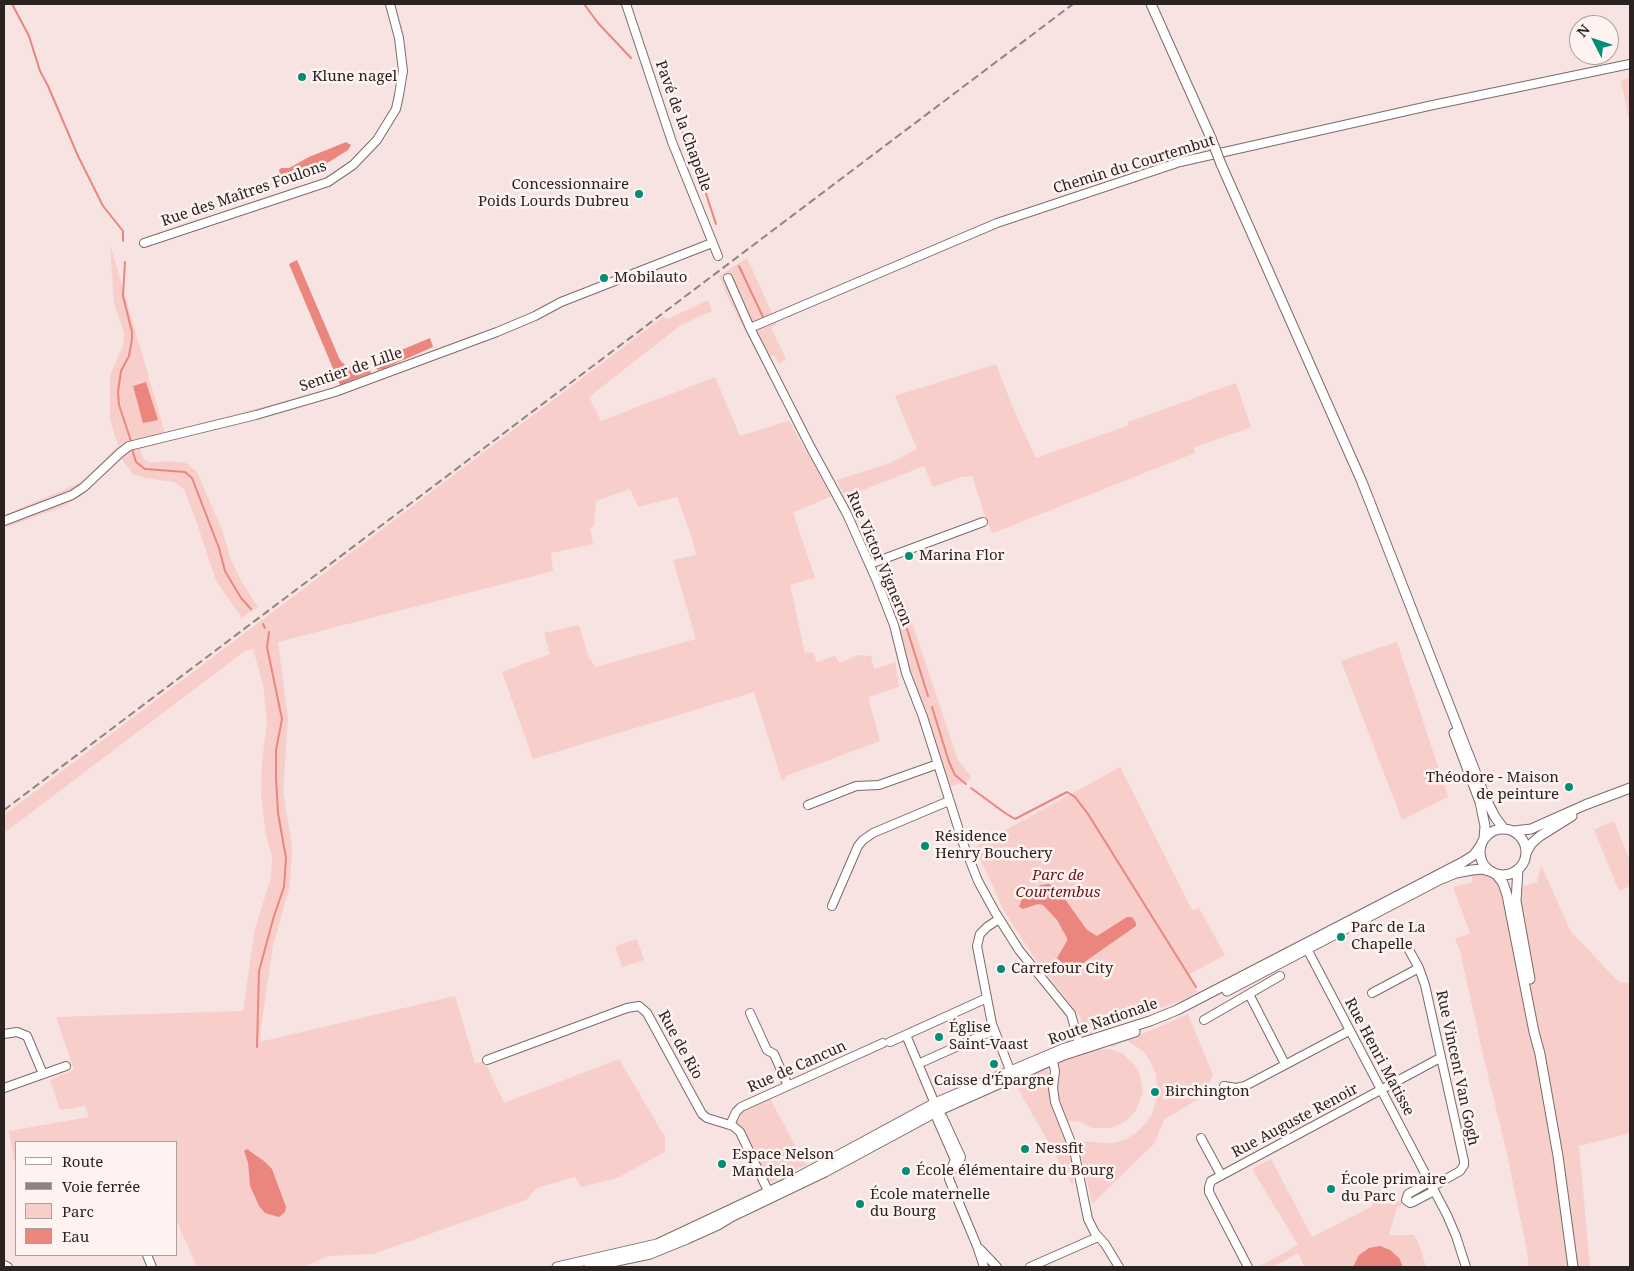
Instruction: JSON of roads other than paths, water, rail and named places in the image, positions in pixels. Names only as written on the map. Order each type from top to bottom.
[{"type":"main road","points":[[1151,4],[1362,482],[1485,797],[1495,817],[1504,829]]},
{"type":"main road","points":[[1434,669],[1450,720],[1480,802],[1485,826],[1480,853],[1482,862],[1494,873],[1505,888],[1540,1054]]},
{"type":"main road","points":[[1494,873],[1506,875],[1518,869],[1534,842],[1560,822],[1630,788]]},
{"type":"main road","points":[[1483,842],[1492,832],[1504,829],[1514,832],[1531,829],[1585,804],[1618,793]]},
{"type":"main road","points":[[1514,832],[1523,841],[1526,853]]},
{"type":"main road","name":"Route Nationale","points":[[1305,946],[1463,862],[1474,855],[1483,842]]},
{"type":"main road","name":"Route Nationale","points":[[589,1267],[634,1258],[659,1250],[718,1225],[832,1160],[936,1107],[1052,1056],[1172,1012],[1447,876],[1478,869],[1494,873]]},
{"type":"main road","points":[[1518,869],[1516,883],[1517,906],[1558,1156],[1573,1267]]},
{"type":"main road","name":"Route Nationale","points":[[557,1267],[653,1246],[770,1195]]},
{"type":"street","name":"Rue des Maîtres Foulons","points":[[144,243],[328,182],[342,174],[360,159],[386,127],[396,109],[400,89],[403,71],[400,38],[390,4]]},
{"type":"street","name":"Pavé de la Chapelle","points":[[626,4],[672,142],[718,256]]},
{"type":"street","name":"Chemin du Courtembut","points":[[750,328],[997,223],[1180,162],[1433,105],[1630,64]]},
{"type":"street","name":"Sentier de Lille","points":[[4,521],[64,499],[77,492],[129,446],[256,415],[335,392],[504,330],[561,302],[712,243]]},
{"type":"street","name":"Rue Victor Vigneron","points":[[728,278],[750,328],[811,448],[842,504],[870,564],[894,625],[906,674],[923,717],[970,863],[999,919],[1028,962],[1071,1014],[1080,1046]]},
{"type":"street","points":[[870,564],[983,522]]},
{"type":"street","points":[[808,805],[856,786],[879,786],[938,764]]},
{"type":"street","points":[[832,906],[858,846],[863,840],[872,833],[950,801]]},
{"type":"street","points":[[999,919],[983,931],[977,942],[994,1030],[1011,1074]]},
{"type":"street","name":"Rue Henri Matisse","points":[[1305,946],[1432,1187],[1456,1236],[1466,1267]]},
{"type":"street","name":"Rue Vincent Van Gogh","points":[[1409,950],[1419,968],[1425,985],[1464,1165],[1458,1173],[1432,1187]]},
{"type":"street","points":[[1372,993],[1419,968]]},
{"type":"street","points":[[1204,1020],[1280,976]]},
{"type":"street","points":[[1249,994],[1285,1064]]},
{"type":"street","name":"Rue de Cancun","points":[[730,1125],[736,1112],[741,1107],[987,998]]},
{"type":"street","name":"Rue de Rio","points":[[487,1060],[627,1008],[639,1006],[647,1013],[702,1114],[707,1118],[730,1125]]},
{"type":"street","points":[[750,1013],[767,1050],[774,1054],[788,1086]]},
{"type":"street","points":[[918,1064],[994,1030]]},
{"type":"street","points":[[1224,1086],[1236,1088],[1245,1086],[1349,1031]]},
{"type":"street","points":[[4,1034],[18,1032],[27,1036],[43,1074]]},
{"type":"street","points":[[906,1035],[936,1107],[961,1157],[959,1164],[950,1171],[949,1179],[984,1267]]},
{"type":"street","points":[[1052,1056],[1055,1102],[1074,1150],[1088,1219],[1119,1267]]},
{"type":"street","name":"Rue Auguste Renoir","points":[[1248,1267],[1209,1192],[1208,1187],[1211,1181],[1440,1058]]},
{"type":"street","points":[[4,1088],[66,1066]]},
{"type":"street","points":[[730,1125],[740,1132],[770,1195]]},
{"type":"street","name":"Rue Auguste Renoir","points":[[1201,1138],[1221,1175]]},
{"type":"street","points":[[1030,1267],[1098,1237]]},
{"type":"street","points":[[977,1246],[997,1267]]},
{"type":"street","points":[[4,1265],[8,1267]]},
{"type":"water","points":[[346,142],[351,145],[348,150],[329,162],[288,180],[284,181],[281,178],[279,170],[281,168],[289,168],[309,157]]},
{"type":"water","points":[[297,260],[340,360],[346,366],[351,367],[358,367],[367,363],[371,373],[340,385],[289,264]]},
{"type":"water","points":[[430,338],[433,347],[377,370],[375,365],[380,359]]},
{"type":"water","points":[[146,382],[158,420],[143,423],[133,386]]},
{"type":"water","points":[[1049,884],[1056,888],[1087,930],[1097,936],[1127,917],[1132,917],[1136,926],[1083,963],[1075,967],[1065,966],[1057,958],[1067,938],[1057,920],[1043,905],[1038,904],[1023,909],[1019,907],[1022,899],[1041,885]]},
{"type":"water","points":[[247,1149],[272,1169],[286,1207],[285,1212],[279,1217],[265,1213],[259,1206],[250,1186],[248,1163],[244,1151]]},
{"type":"water","points":[[1380,1246],[1390,1250],[1399,1258],[1403,1267],[1353,1267],[1359,1255],[1369,1248]]},
{"type":"waterway","points":[[12,4],[29,36],[40,71],[78,156],[103,206],[123,231],[123,241]]},
{"type":"waterway","points":[[584,4],[598,23],[631,58]]},
{"type":"waterway","points":[[678,125],[688,141]]},
{"type":"waterway","points":[[690,145],[716,224]]},
{"type":"waterway","points":[[125,262],[123,296],[132,339],[129,356],[121,371],[118,392],[119,405],[131,441]]},
{"type":"waterway","points":[[739,266],[763,317]]},
{"type":"waterway","points":[[132,449],[136,462],[145,469],[185,472],[192,478],[219,548],[225,571],[241,598],[251,609]]},
{"type":"waterway","points":[[263,624],[265,628]]},
{"type":"waterway","points":[[907,629],[928,696]]},
{"type":"waterway","points":[[257,1047],[259,971],[284,887],[286,858],[278,813],[276,779],[276,750],[282,719],[267,647],[269,632]]},
{"type":"waterway","points":[[932,707],[949,762],[955,775],[966,784]]},
{"type":"waterway","points":[[971,788],[1015,819],[1067,792],[1075,797],[1088,814],[1196,987]]},
{"type":"railway","points":[[4,810],[1073,4]]},
{"type":"place","name":"Klune nagel","points":[[302,77]]},
{"type":"place","name":"Concessionnaire Poids Lourds Dubreu","points":[[639,194]]},
{"type":"place","name":"Mobilauto","points":[[604,278]]},
{"type":"place","name":"Marina Flor","points":[[909,556]]},
{"type":"place","name":"Théodore - Maison de peinture","points":[[1569,787]]},
{"type":"place","name":"Résidence Henry Bouchery","points":[[925,846]]},
{"type":"place","name":"Parc de La Chapelle","points":[[1341,937]]},
{"type":"place","name":"Carrefour City","points":[[1001,969]]},
{"type":"place","name":"Église Saint-Vaast","points":[[939,1037]]},
{"type":"place","name":"Caisse d'Épargne","points":[[994,1064]]},
{"type":"place","name":"Birchington","points":[[1155,1092]]},
{"type":"place","name":"Nessfit","points":[[1025,1149]]},
{"type":"place","name":"Espace Nelson Mandela","points":[[722,1164]]},
{"type":"place","name":"École élémentaire du Bourg","points":[[906,1171]]},
{"type":"place","name":"École primaire du Parc","points":[[1331,1189]]},
{"type":"place","name":"École maternelle du Bourg","points":[[860,1204]]},
{"type":"park label","name":"Parc de Courtembus","points":[[1058,884]]}]
